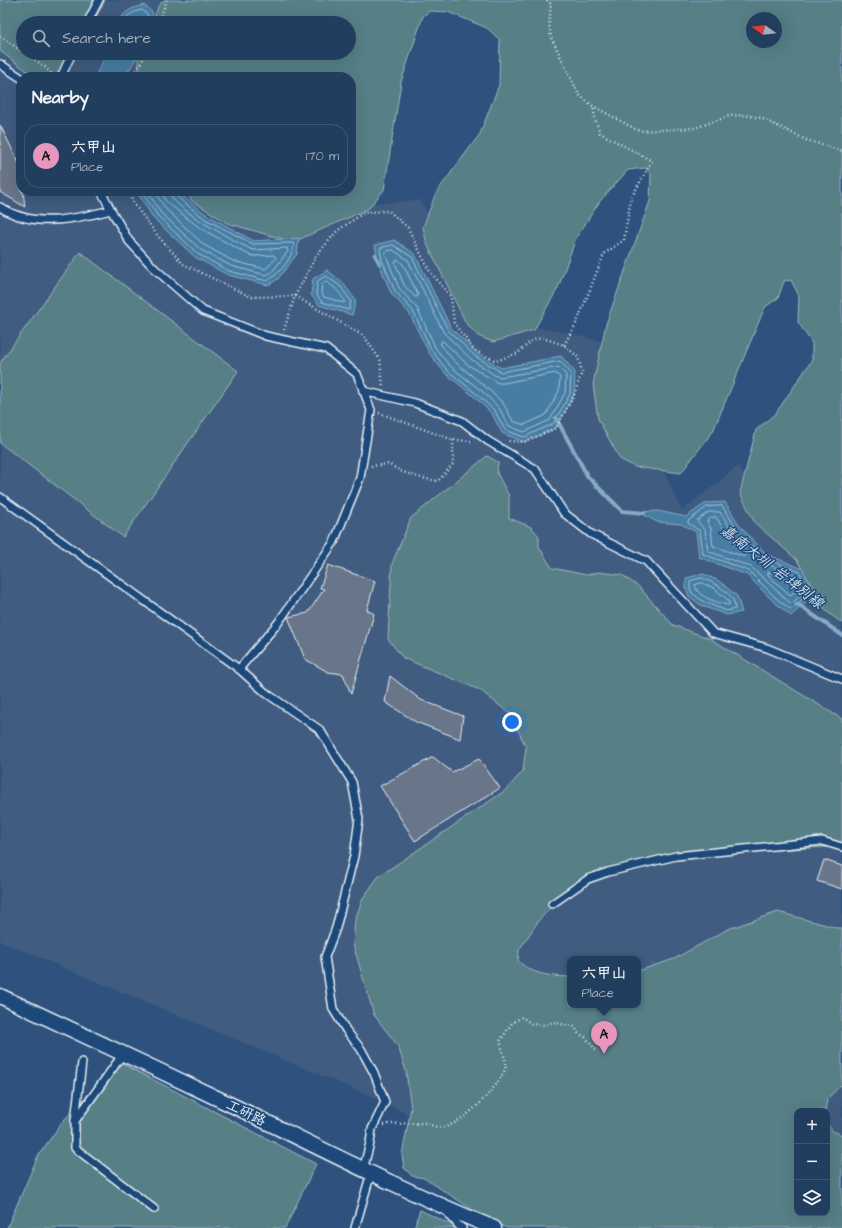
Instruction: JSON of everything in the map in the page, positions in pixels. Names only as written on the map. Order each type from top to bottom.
[{"type":"street","name":"工研路","points":[[0,996],[367,1172],[442,1207],[494,1228]]},
{"type":"lane","points":[[91,16],[99,0]]},
{"type":"lane","points":[[62,72],[68,60]]},
{"type":"lane","points":[[0,64],[16,75]]},
{"type":"lane","points":[[103,196],[129,241],[154,269],[203,311],[266,336],[326,349],[357,374],[371,410],[360,478],[334,542],[278,623],[239,669]]},
{"type":"lane","points":[[0,207],[8,212],[36,221],[83,217],[110,210]]},
{"type":"lane","points":[[364,391],[415,403],[462,421],[488,441],[535,469],[564,513],[591,534],[646,561],[713,633],[767,648],[842,679]]},
{"type":"lane","points":[[0,497],[239,669],[266,693],[320,730],[352,782],[359,819],[354,856],[336,928],[325,957],[333,1009],[346,1030],[362,1049],[374,1073],[385,1102],[372,1129],[367,1172],[356,1228]]},
{"type":"lane","points":[[552,904],[588,879],[608,872],[676,856],[822,841],[842,847]]},
{"type":"lane","points":[[75,1121],[123,1054]]},
{"type":"lane","points":[[82,1062],[75,1121],[75,1148],[154,1209]]},
{"type":"lane","points":[[442,1207],[462,1228]]},
{"type":"path","points":[[161,16],[167,0]]},
{"type":"path","points":[[547,0],[551,4],[550,37],[578,95],[593,106],[640,130],[696,128],[729,116],[745,115],[761,118],[806,140],[842,152]]},
{"type":"path","points":[[0,36],[16,47]]},
{"type":"path","points":[[35,60],[51,72]]},
{"type":"path","points":[[135,72],[143,60]]},
{"type":"path","points":[[564,345],[577,322],[604,254],[624,240],[631,198],[652,161],[600,133],[595,119],[593,106]]},
{"type":"path","points":[[130,196],[134,204],[158,236],[183,264],[251,297],[295,296],[364,336],[380,360],[384,396]]},
{"type":"path","points":[[281,340],[295,296],[316,256],[336,231],[365,212],[389,211],[408,228],[429,270],[451,297],[454,323],[474,350],[496,361],[518,353],[532,340],[543,338],[564,345],[578,357],[582,372],[574,395],[556,428],[524,442],[453,440],[371,410]]},
{"type":"path","points":[[362,467],[389,464],[407,474],[438,481],[453,464],[453,440]]},
{"type":"path","points":[[372,1129],[390,1124],[426,1123],[444,1128],[461,1120],[486,1097],[503,1075],[506,1064],[502,1054],[500,1040],[512,1023],[522,1017],[532,1024],[544,1025],[553,1022],[575,1026],[578,1033],[585,1037],[596,1050]]},
{"type":"shaded area","points":[[79,0],[181,0],[174,16],[73,16]]},
{"type":"shaded area","points":[[0,20],[16,43],[16,60],[159,60],[163,72],[16,72],[16,196],[269,196],[369,204],[420,200],[488,318],[573,334],[606,343],[682,511],[738,466],[784,549],[842,577],[842,1163],[830,1164],[830,1108],[794,1108],[794,1112],[492,1164],[385,1102],[0,941]]},
{"type":"green space","points":[[0,0],[105,0],[97,16],[16,16],[16,60],[72,60],[61,72],[28,72],[0,51]]},
{"type":"green space","points":[[164,0],[842,0],[842,623],[826,611],[797,560],[755,523],[740,493],[756,430],[776,413],[812,360],[812,343],[798,322],[799,296],[791,280],[784,281],[778,298],[765,307],[713,431],[681,473],[635,467],[620,459],[598,419],[593,384],[606,324],[650,201],[651,174],[645,168],[628,170],[600,201],[576,238],[558,288],[534,330],[493,342],[478,336],[466,323],[427,244],[423,227],[436,193],[480,134],[499,85],[500,40],[487,28],[448,12],[430,11],[423,16],[401,82],[384,190],[368,209],[293,242],[227,223],[191,200],[190,196],[356,196],[356,72],[139,72],[138,60],[356,60],[356,16],[155,16],[159,5]]},
{"type":"green space","points":[[80,252],[238,371],[123,537],[0,443],[0,363]]},
{"type":"green space","points":[[487,456],[498,462],[497,473],[509,496],[509,518],[531,527],[539,536],[539,547],[552,568],[587,575],[598,572],[622,575],[639,587],[673,625],[711,639],[842,719],[842,846],[680,856],[599,877],[555,903],[539,920],[519,950],[518,961],[524,966],[542,974],[567,977],[567,1008],[641,1008],[641,970],[674,959],[728,929],[778,912],[837,928],[842,928],[842,1084],[827,1099],[826,1108],[794,1108],[794,1216],[830,1216],[830,1128],[833,1131],[842,1135],[842,1228],[507,1228],[490,1221],[424,1178],[412,1176],[404,1168],[402,1155],[411,1108],[406,1071],[398,1046],[374,1015],[353,944],[355,920],[363,898],[378,877],[506,790],[523,771],[526,747],[510,714],[480,690],[403,658],[388,639],[392,564],[411,518]]},
{"type":"green space","points":[[119,1062],[316,1164],[285,1228],[7,1228],[38,1156],[63,1121]]},
{"type":"green space","points":[[420,1210],[458,1228],[414,1228]]},
{"type":"water","points":[[144,5],[153,13],[152,16],[123,16],[128,11]]},
{"type":"water","points":[[104,60],[135,60],[127,72],[98,72]]},
{"type":"water","points":[[139,196],[182,196],[207,215],[254,241],[299,238],[297,254],[278,279],[268,285],[228,275],[195,257],[154,219]]},
{"type":"water","points":[[394,240],[415,254],[451,328],[477,353],[501,368],[561,356],[575,372],[574,395],[556,428],[524,442],[502,433],[492,414],[477,399],[444,372],[429,353],[409,313],[391,293],[378,261],[375,245]]},
{"type":"water","points":[[327,270],[343,283],[356,301],[352,315],[319,305],[311,295],[313,279]]},
{"type":"water","points":[[725,502],[740,526],[766,554],[803,569],[814,595],[791,616],[773,601],[747,575],[699,557],[696,532],[681,524],[657,522],[639,512],[658,511],[686,517],[706,503]]},
{"type":"water","points":[[703,574],[719,581],[737,596],[742,612],[727,615],[702,606],[689,596],[686,588],[686,578]]},
{"type":"building","points":[[0,125],[16,157],[16,196],[24,196],[25,207],[0,192]]},
{"type":"building","points":[[328,565],[375,581],[367,610],[374,614],[351,694],[343,674],[328,672],[305,659],[288,617],[308,613],[324,589],[320,588]]},
{"type":"building","points":[[390,676],[421,700],[463,716],[460,739],[416,722],[385,702]]},
{"type":"building","points":[[433,757],[452,772],[479,759],[500,788],[415,841],[380,786]]},
{"type":"building","points":[[824,860],[842,866],[842,889],[817,881]]},
{"type":"waterway","name":"嘉南大圳 岩埤別線","points":[[375,255],[380,264]]},
{"type":"waterway","name":"嘉南大圳 岩埤別線","points":[[556,418],[588,477],[622,511],[644,513]]},
{"type":"waterway","name":"嘉南大圳 岩埤別線","points":[[797,604],[842,635]]},
{"type":"place","name":"六甲山","points":[[604,1054]]}]
